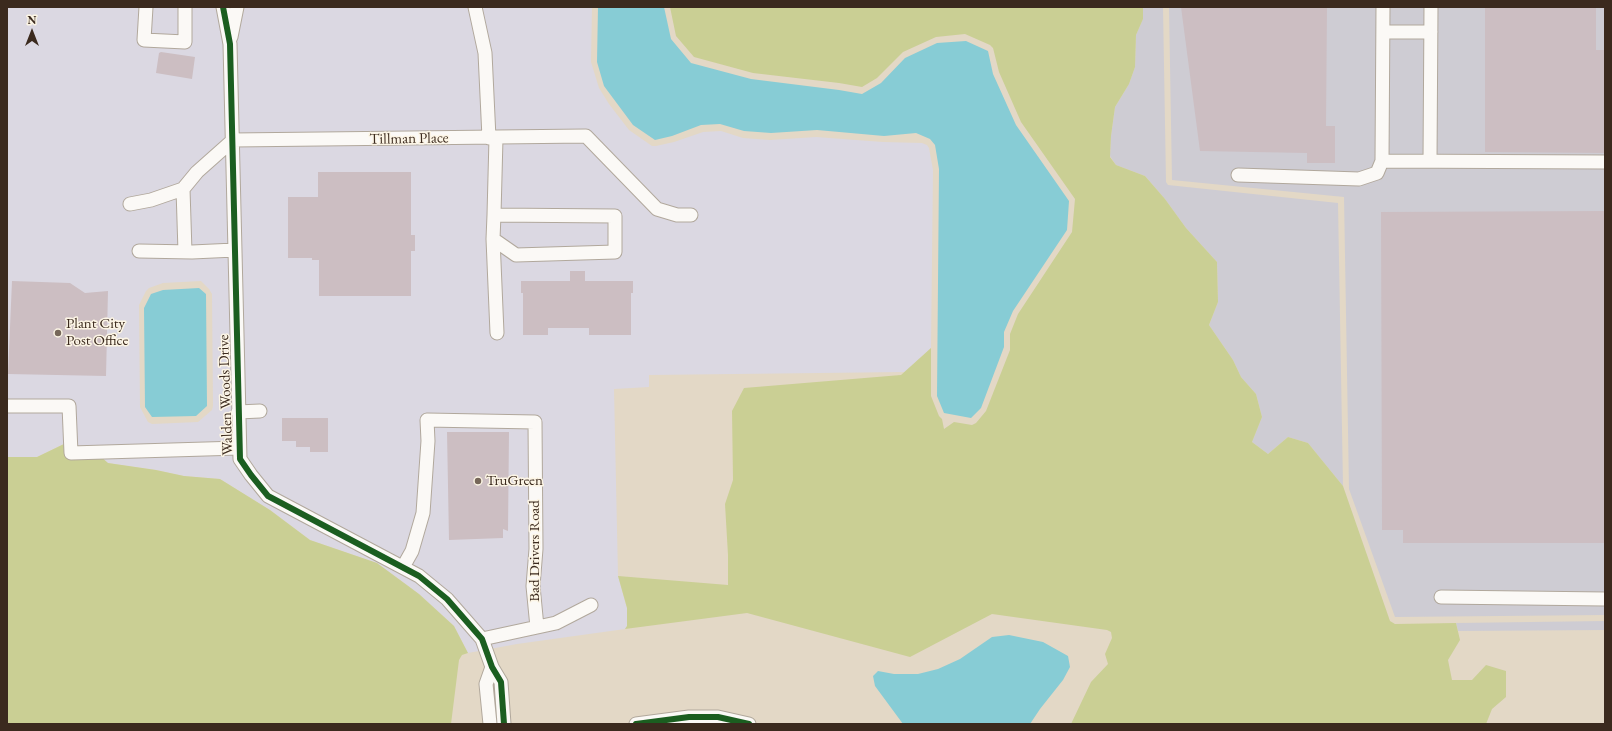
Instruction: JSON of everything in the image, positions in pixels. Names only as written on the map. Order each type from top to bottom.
[{"type":"street","points":[[146,7],[144,40],[184,42],[185,7]]},
{"type":"street","name":"Walden Woods Drive","points":[[223,7],[230,44],[240,459],[268,496],[419,576],[447,599],[482,639],[492,667],[501,682],[504,724]]},
{"type":"street","name":"Walden Woods Drive","points":[[230,44],[237,7]]},
{"type":"street","points":[[476,7],[485,53],[492,138],[497,333]]},
{"type":"street","points":[[1238,176],[1360,179],[1377,173],[1382,161],[1383,7]]},
{"type":"street","points":[[1430,161],[1431,7]]},
{"type":"street","points":[[1383,32],[1431,32]]},
{"type":"street","name":"Tillman Place","points":[[233,140],[586,136],[657,209],[677,215],[691,214]]},
{"type":"street","points":[[130,204],[151,200],[183,189],[197,172],[233,140]]},
{"type":"street","points":[[1382,161],[1605,162]]},
{"type":"street","points":[[183,189],[184,252]]},
{"type":"street","points":[[494,214],[614,216],[615,252],[516,255],[494,239]]},
{"type":"street","points":[[139,251],[184,252],[235,250]]},
{"type":"street","points":[[7,406],[69,406],[71,453],[239,448]]},
{"type":"street","points":[[238,412],[260,411]]},
{"type":"street","name":"Bad Drivers Road","points":[[403,568],[412,551],[423,513],[428,440],[427,420],[535,422],[536,549],[533,586],[537,627]]},
{"type":"street","points":[[1442,597],[1605,599]]},
{"type":"street","points":[[482,639],[556,623],[591,605]]},
{"type":"street","points":[[490,724],[486,684],[492,667]]},
{"type":"street","points":[[636,724],[689,717],[718,717],[749,724]]},
{"type":"shaded area","points":[[7,7],[592,7],[591,62],[599,88],[629,130],[652,146],[674,142],[703,132],[721,131],[743,138],[770,140],[816,137],[883,142],[922,143],[927,145],[929,148],[933,170],[931,348],[905,372],[649,375],[649,387],[614,389],[618,576],[627,608],[627,626],[625,629],[517,644],[468,653],[454,626],[419,594],[377,563],[310,540],[270,510],[220,479],[184,476],[108,463],[92,449],[66,443],[37,457],[7,457]],"holes":[[[201,281],[212,294],[212,410],[198,422],[152,424],[148,422],[140,407],[139,305],[149,288],[163,283]]]},
{"type":"shaded area","points":[[1143,7],[1163,7],[1166,182],[1168,185],[1338,203],[1343,486],[1308,443],[1288,437],[1268,454],[1252,442],[1262,417],[1256,394],[1241,377],[1233,360],[1209,325],[1218,302],[1217,262],[1186,228],[1165,199],[1145,176],[1116,165],[1110,156],[1115,107],[1129,84],[1135,67],[1136,35],[1143,19]]},
{"type":"shaded area","points":[[1169,7],[1605,7],[1605,615],[1395,617],[1349,489],[1344,197],[1172,180]]},
{"type":"shaded area","points":[[1605,621],[1605,630],[1458,631],[1456,623]]},
{"type":"green space","points":[[670,7],[1143,7],[1143,19],[1136,35],[1135,67],[1129,84],[1115,107],[1110,157],[1116,165],[1145,176],[1165,199],[1186,228],[1217,262],[1218,302],[1209,325],[1233,360],[1241,377],[1256,394],[1262,417],[1252,442],[1268,454],[1288,437],[1308,443],[1343,486],[1390,621],[1395,624],[1456,623],[1460,640],[1448,660],[1452,680],[1472,680],[1486,665],[1506,671],[1506,697],[1492,709],[1486,724],[1071,724],[1091,682],[1108,664],[1105,654],[1112,638],[1111,632],[1107,630],[992,614],[910,657],[747,613],[625,629],[627,626],[627,608],[618,576],[728,585],[725,504],[733,480],[732,411],[744,388],[901,375],[931,348],[931,396],[939,416],[942,419],[944,429],[954,422],[972,425],[976,423],[986,411],[1010,350],[1010,334],[1018,314],[1072,232],[1075,199],[1021,122],[999,72],[993,48],[990,45],[965,34],[936,37],[903,52],[877,78],[862,87],[753,73],[694,57],[676,36]]},
{"type":"green space","points":[[66,443],[92,449],[108,463],[184,476],[220,479],[270,510],[310,540],[377,563],[419,594],[454,626],[468,653],[462,655],[459,660],[451,724],[7,724],[7,457],[37,457]]},
{"type":"water","points":[[598,7],[664,7],[671,39],[691,63],[751,79],[862,94],[881,83],[905,58],[937,43],[966,41],[988,51],[993,74],[1016,125],[1069,201],[1067,230],[1013,311],[1004,332],[1004,347],[981,408],[971,418],[944,413],[937,396],[939,169],[935,145],[930,139],[916,133],[884,136],[817,130],[771,133],[744,131],[720,124],[701,125],[672,136],[655,140],[633,125],[604,86],[597,62]]},
{"type":"water","points":[[199,288],[206,294],[207,406],[196,416],[152,417],[145,407],[144,308],[151,294],[163,290]]},
{"type":"water","points":[[1009,635],[1043,642],[1068,656],[1070,667],[1063,680],[1030,724],[903,724],[875,686],[873,676],[878,671],[894,674],[918,674],[938,669],[960,659],[992,637]]},
{"type":"building","points":[[1181,7],[1327,7],[1326,126],[1335,126],[1335,163],[1307,163],[1307,153],[1200,151]]},
{"type":"building","points":[[1485,7],[1596,7],[1596,50],[1605,50],[1605,153],[1485,152]]},
{"type":"building","points":[[161,52],[195,57],[192,79],[156,73],[159,53]]},
{"type":"building","points":[[318,172],[411,172],[411,235],[415,235],[415,251],[411,251],[411,296],[319,296],[319,260],[312,260],[312,258],[288,258],[288,197],[318,197]]},
{"type":"building","points":[[1605,211],[1605,543],[1403,543],[1403,530],[1382,530],[1381,212]]},
{"type":"building","points":[[570,271],[585,271],[585,281],[633,281],[633,293],[631,293],[631,335],[589,335],[589,328],[548,328],[548,335],[523,335],[523,293],[521,293],[521,281],[570,281]]},
{"type":"building","name":"Plant City Post Office","points":[[12,281],[70,283],[85,293],[108,291],[106,376],[8,374]]},
{"type":"building","points":[[282,418],[328,418],[328,452],[310,452],[310,447],[296,447],[296,441],[282,441]]},
{"type":"building","name":"TruGreen","points":[[447,432],[509,432],[508,531],[503,529],[503,538],[449,540]]},
{"type":"cycle path","points":[[223,7],[230,44],[240,459],[268,496],[419,576],[447,599],[482,639],[492,667],[501,682],[504,724]]},
{"type":"cycle path","points":[[636,724],[689,717],[718,717],[749,724]]},
{"type":"place","name":"Plant City Post Office","points":[[58,333]]},
{"type":"place","name":"TruGreen","points":[[478,481]]}]
